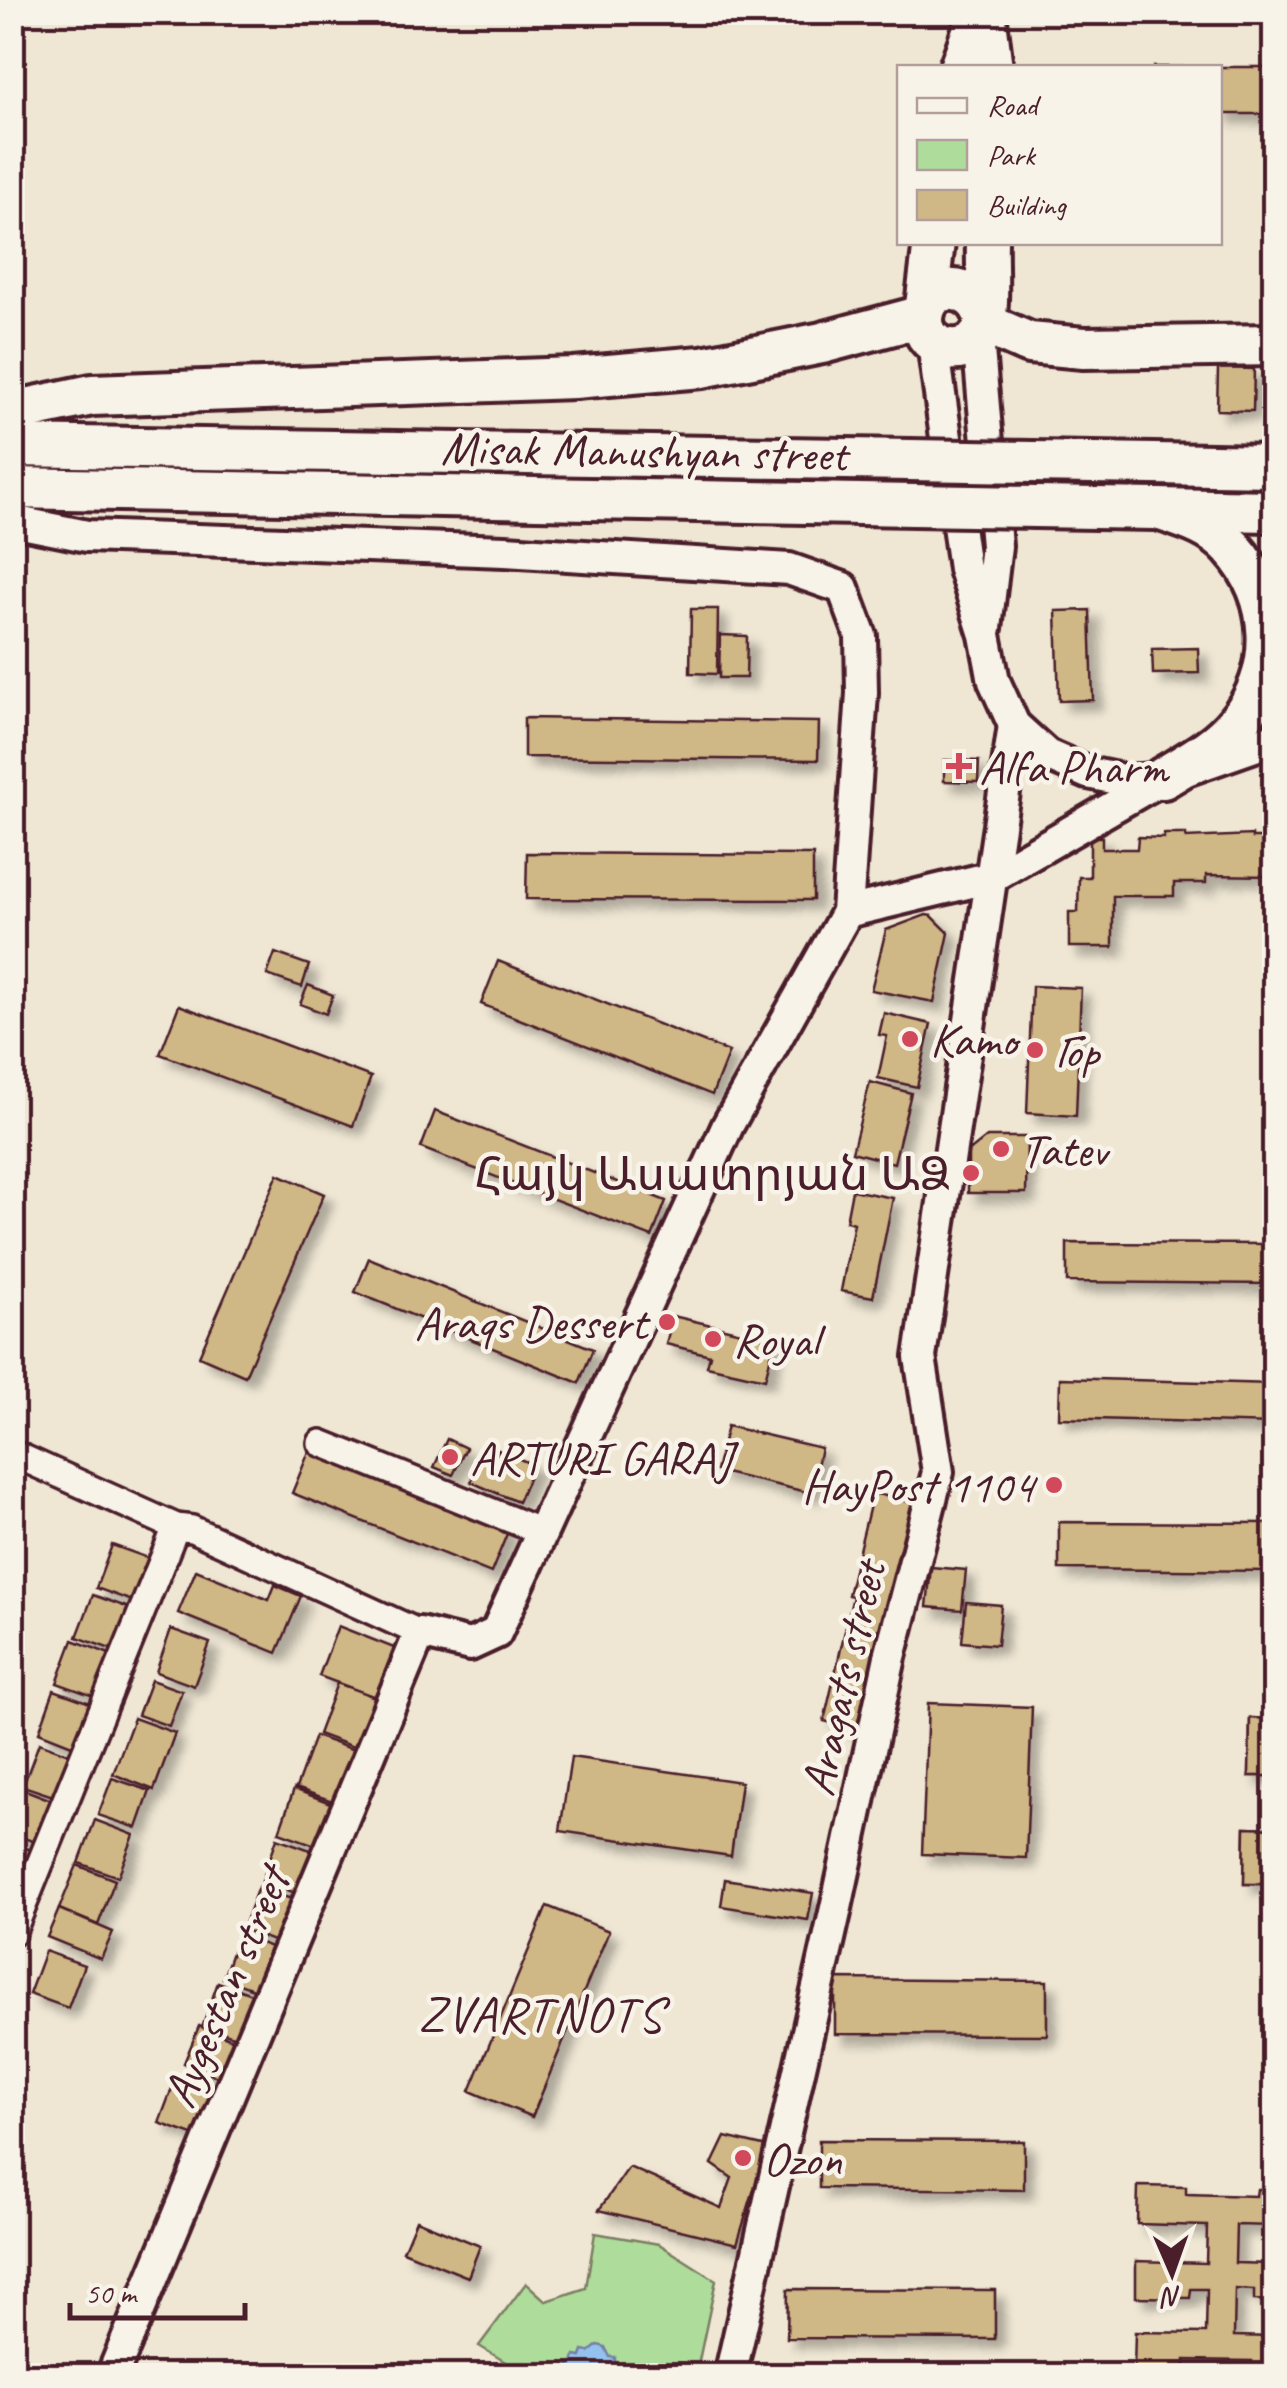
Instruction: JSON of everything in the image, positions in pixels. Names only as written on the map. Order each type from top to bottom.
[{"type":"highway","points":[[961,65],[983,12]]},
{"type":"highway","points":[[983,12],[992,65]]},
{"type":"highway","points":[[934,245],[927,322],[942,348],[962,350],[982,329],[987,245]]},
{"type":"highway","points":[[927,322],[940,292],[960,290],[977,300],[982,329]]},
{"type":"highway","points":[[12,412],[92,395],[574,378],[702,367],[927,322]]},
{"type":"highway","points":[[982,329],[999,330],[1029,343],[1084,348],[1274,345]]},
{"type":"highway","name":"Misak Manushyan street","points":[[12,446],[1274,466]]},
{"type":"highway","name":"Misak Manushyan street","points":[[12,488],[1274,511]]},
{"type":"highway","points":[[1158,509],[1197,522],[1230,546],[1254,578],[1268,617],[1268,658],[1256,697],[1236,725],[1212,748],[1163,778]]},
{"type":"street","points":[[927,322],[964,569],[994,680],[1014,725],[1047,755],[1088,773],[1127,781],[1163,778]]},
{"type":"street","points":[[982,329],[996,546],[985,636]]},
{"type":"street","points":[[12,521],[87,536],[505,551],[789,569],[843,588],[861,636],[862,693],[846,912],[728,1124],[496,1632],[470,1645],[420,1633],[12,1454]]},
{"type":"street","name":"Aragats street","points":[[730,2376],[890,1657],[938,1472],[920,1356],[1014,725]]},
{"type":"street","points":[[846,912],[992,877],[1163,778],[1274,739]]},
{"type":"street","points":[[321,1443],[542,1532]]},
{"type":"street","points":[[12,1932],[176,1527]]},
{"type":"street","name":"Aygestan street","points":[[112,2376],[420,1633]]},
{"type":"green space","points":[[595,2233],[659,2244],[716,2280],[696,2375],[527,2375],[479,2346],[526,2283],[546,2301],[586,2288]]},
{"type":"water","points":[[598,2345],[615,2357],[615,2364],[621,2365],[625,2375],[563,2375],[563,2369],[573,2363],[575,2356],[581,2357],[583,2351],[589,2352]]},
{"type":"building","points":[[1222,67],[1274,67],[1274,114],[1222,114]]},
{"type":"building","points":[[1218,368],[1254,369],[1253,411],[1217,410]]},
{"type":"building","points":[[691,609],[718,609],[717,674],[690,673]]},
{"type":"building","points":[[1090,610],[1093,700],[1059,701],[1056,611]]},
{"type":"building","points":[[720,635],[747,636],[746,678],[719,678]]},
{"type":"building","points":[[1198,648],[1199,673],[1153,674],[1152,649]]},
{"type":"building","points":[[524,718],[819,722],[818,760],[524,757]]},
{"type":"building","points":[[944,760],[979,761],[978,782],[944,781]]},
{"type":"building","points":[[1164,834],[1186,834],[1186,838],[1272,838],[1272,876],[1206,875],[1206,883],[1174,883],[1174,896],[1113,896],[1113,947],[1069,947],[1069,912],[1078,912],[1079,877],[1090,877],[1090,837],[1102,837],[1102,849],[1137,849],[1138,837],[1164,838]]},
{"type":"building","points":[[527,853],[813,855],[813,900],[526,899]]},
{"type":"building","points":[[926,915],[949,933],[934,1002],[871,990],[886,930]]},
{"type":"building","points":[[275,953],[309,965],[302,987],[267,975]]},
{"type":"building","points":[[498,961],[729,1052],[712,1095],[481,1004]]},
{"type":"building","points":[[308,985],[333,995],[326,1014],[300,1004]]},
{"type":"building","points":[[1032,986],[1081,988],[1076,1116],[1027,1113]]},
{"type":"building","points":[[179,1005],[371,1077],[353,1126],[160,1054]]},
{"type":"building","points":[[884,1013],[931,1024],[917,1087],[878,1078],[887,1036],[879,1035]]},
{"type":"building","points":[[870,1082],[911,1093],[894,1163],[852,1152]]},
{"type":"building","points":[[435,1111],[666,1201],[652,1237],[421,1148]]},
{"type":"building","points":[[987,1137],[1027,1137],[1026,1193],[968,1193],[968,1152]]},
{"type":"building","points":[[278,1174],[324,1194],[245,1376],[199,1356]]},
{"type":"building","points":[[852,1190],[893,1198],[873,1297],[841,1291],[854,1223],[846,1221]]},
{"type":"building","points":[[1067,1243],[1274,1244],[1274,1284],[1067,1282]]},
{"type":"building","points":[[369,1258],[593,1349],[579,1383],[355,1292]]},
{"type":"building","points":[[673,1316],[775,1340],[765,1379],[707,1366],[710,1355],[666,1344]]},
{"type":"building","points":[[1060,1378],[1274,1384],[1274,1424],[1059,1418]]},
{"type":"building","points":[[727,1426],[821,1448],[811,1493],[716,1471]]},
{"type":"building","name":"ARTURI GARAJ","points":[[447,1439],[466,1448],[453,1475],[434,1467]]},
{"type":"building","points":[[310,1449],[509,1529],[491,1573],[292,1493]]},
{"type":"building","points":[[498,1450],[534,1465],[518,1502],[471,1482],[480,1459],[492,1464]]},
{"type":"building","points":[[873,1493],[914,1503],[860,1730],[824,1721],[853,1596],[848,1595]]},
{"type":"building","points":[[1059,1522],[1274,1523],[1274,1571],[1059,1569]]},
{"type":"building","points":[[112,1545],[151,1559],[135,1602],[96,1588]]},
{"type":"building","points":[[931,1567],[966,1570],[962,1610],[927,1607]]},
{"type":"building","points":[[196,1570],[269,1600],[275,1585],[301,1596],[277,1653],[178,1613]]},
{"type":"building","points":[[93,1595],[132,1609],[116,1651],[77,1637]]},
{"type":"building","points":[[966,1602],[1001,1605],[997,1645],[962,1642]]},
{"type":"building","points":[[338,1626],[394,1648],[375,1697],[319,1676]]},
{"type":"building","points":[[171,1629],[210,1643],[194,1686],[156,1672]]},
{"type":"building","points":[[73,1640],[112,1655],[96,1697],[57,1683]]},
{"type":"building","points":[[151,1680],[182,1691],[169,1726],[138,1715]]},
{"type":"building","points":[[337,1683],[375,1697],[356,1748],[318,1734]]},
{"type":"building","points":[[54,1690],[93,1704],[77,1747],[39,1732]]},
{"type":"building","points":[[928,1703],[1032,1707],[1026,1858],[922,1854]]},
{"type":"building","points":[[134,1718],[175,1733],[154,1790],[113,1774]]},
{"type":"building","points":[[1250,1718],[1274,1719],[1274,1776],[1249,1776]]},
{"type":"building","points":[[1250,1718],[1274,1719],[1274,1776],[1249,1776]]},
{"type":"building","points":[[315,1736],[354,1750],[335,1802],[296,1788]]},
{"type":"building","points":[[39,1743],[77,1757],[62,1799],[23,1786]]},
{"type":"building","points":[[571,1757],[741,1782],[731,1856],[560,1831]]},
{"type":"building","points":[[112,1778],[150,1791],[137,1828],[98,1815]]},
{"type":"building","points":[[15,1786],[54,1801],[38,1843],[12,1834]]},
{"type":"building","points":[[294,1789],[333,1804],[318,1846],[279,1832]]},
{"type":"building","points":[[95,1820],[134,1835],[118,1877],[79,1863]]},
{"type":"building","points":[[1245,1827],[1274,1828],[1274,1884],[1244,1884]]},
{"type":"building","points":[[1245,1827],[1274,1828],[1274,1884],[1244,1884]]},
{"type":"building","points":[[277,1838],[316,1852],[301,1895],[262,1881]]},
{"type":"building","points":[[12,1843],[34,1851],[18,1893],[12,1891]]},
{"type":"building","points":[[77,1865],[115,1880],[98,1925],[59,1909]]},
{"type":"building","points":[[725,1879],[813,1893],[808,1920],[721,1906]]},
{"type":"building","points":[[258,1887],[297,1901],[281,1944],[242,1929]]},
{"type":"building","points":[[547,1906],[609,1931],[532,2117],[470,2091]]},
{"type":"building","points":[[59,1909],[113,1932],[101,1959],[47,1937]]},
{"type":"building","points":[[238,1935],[277,1949],[261,1992],[223,1978]]},
{"type":"building","points":[[45,1951],[84,1965],[68,2008],[29,1994]]},
{"type":"building","points":[[835,1979],[1047,1981],[1047,2035],[835,2034]]},
{"type":"building","points":[[218,1982],[257,1996],[241,2039],[203,2025]]},
{"type":"building","points":[[199,2026],[237,2041],[222,2079],[184,2063]]},
{"type":"building","points":[[175,2080],[213,2094],[198,2137],[159,2123]]},
{"type":"building","points":[[725,2137],[767,2147],[737,2244],[599,2210],[629,2167],[721,2208],[732,2178],[712,2164]]},
{"type":"building","points":[[819,2140],[1024,2141],[1024,2190],[819,2188]]},
{"type":"building","points":[[1138,2186],[1186,2187],[1186,2194],[1256,2196],[1257,2189],[1274,2189],[1274,2226],[1236,2225],[1235,2263],[1274,2264],[1274,2301],[1254,2300],[1254,2290],[1235,2289],[1234,2336],[1274,2337],[1274,2374],[1252,2373],[1252,2361],[1185,2360],[1185,2372],[1134,2371],[1135,2332],[1206,2333],[1207,2289],[1191,2289],[1190,2298],[1136,2297],[1136,2261],[1206,2263],[1207,2226],[1137,2224]]},
{"type":"building","points":[[416,2220],[480,2246],[468,2277],[403,2251]]},
{"type":"building","points":[[788,2289],[995,2290],[995,2339],[787,2338]]},
{"type":"place","name":"Alfa Pharm","points":[[959,766]]},
{"type":"place","name":"Kamo","points":[[910,1039]]},
{"type":"place","name":"Гор","points":[[1035,1050]]},
{"type":"place","name":"Tatev","points":[[1001,1149]]},
{"type":"place","name":"Հայկ Ասատրյան ԱՁ","points":[[971,1173]]},
{"type":"place","name":"Araqs Dessert","points":[[667,1322]]},
{"type":"place","name":"Royal","points":[[713,1339]]},
{"type":"place","name":"ARTURI GARAJ","points":[[450,1457]]},
{"type":"place","name":"HayPost 1104","points":[[1054,1485]]},
{"type":"place","name":"Ozon","points":[[743,2158]]},
{"type":"district","name":"ZVARTNOTS","points":[[541,2013]]}]
